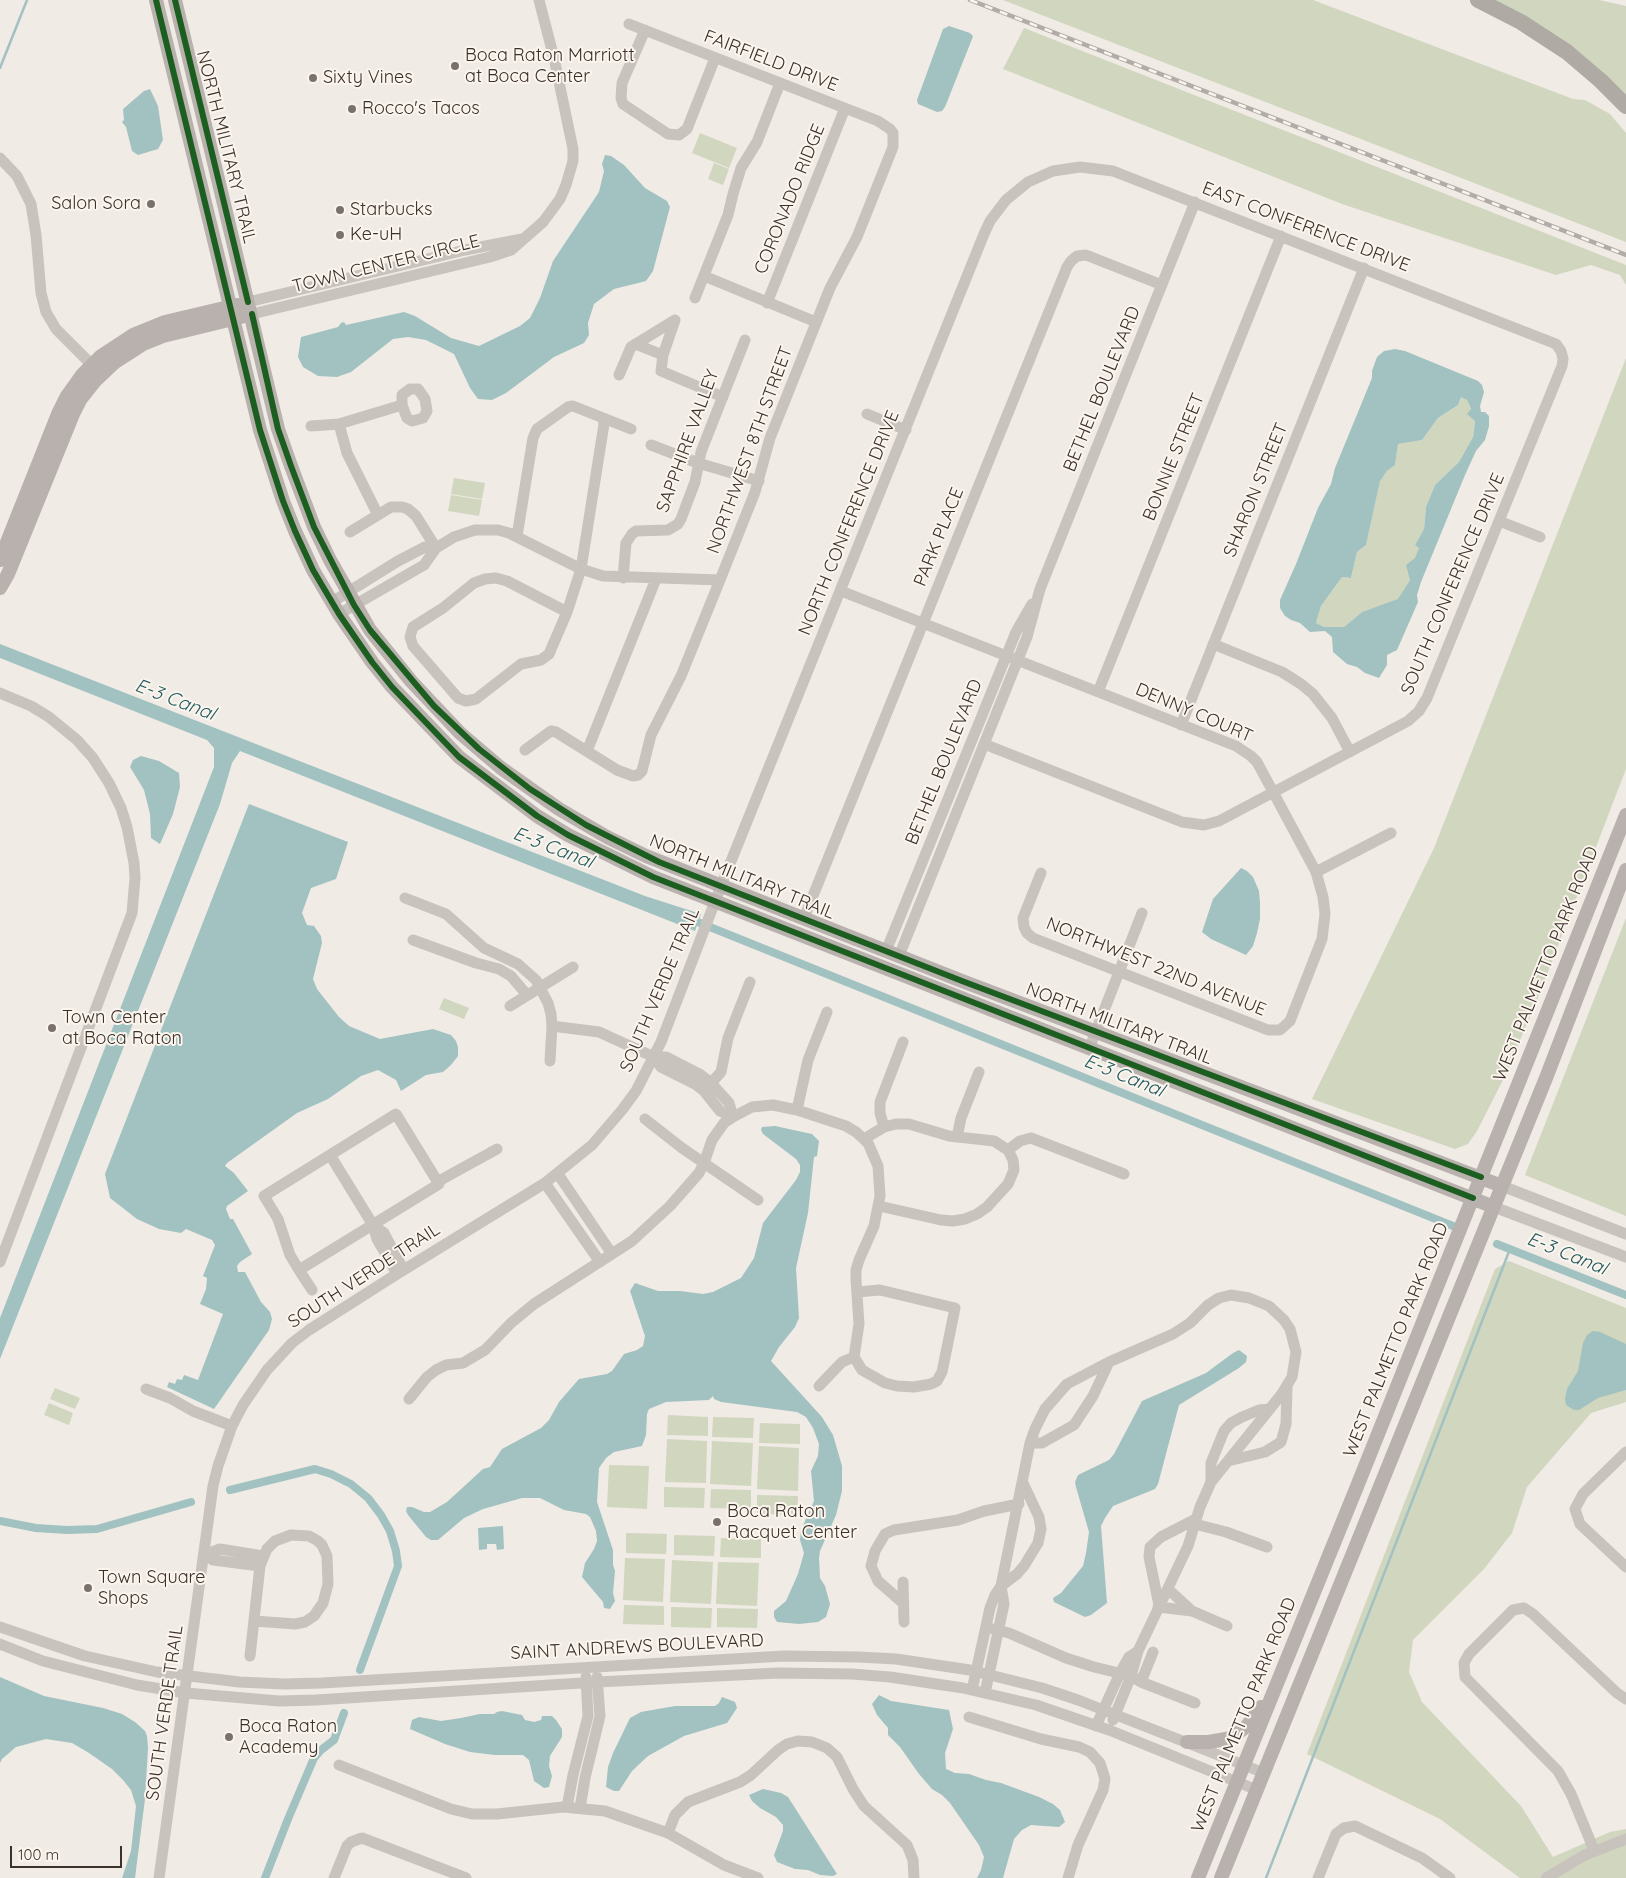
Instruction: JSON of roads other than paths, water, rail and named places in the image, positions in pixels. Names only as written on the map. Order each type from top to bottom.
[{"type":"highway","points":[[1478,0],[1521,22],[1567,52],[1601,81],[1626,106]]},
{"type":"main road","name":"NORTH MILITARY TRAIL","points":[[156,0],[260,430],[283,500],[314,570],[336,608],[392,688],[459,757],[512,798],[568,836],[713,906],[875,964],[1494,1206]]},
{"type":"main road","name":"NORTH MILITARY TRAIL","points":[[175,0],[278,429],[314,527],[351,599],[370,630],[428,700],[460,733],[501,768],[559,808],[607,837],[652,859],[886,951],[1502,1186]]},
{"type":"main road","points":[[166,38],[190,61]]},
{"type":"main road","points":[[172,63],[198,96]]},
{"type":"main road","points":[[0,560],[4,543],[58,414],[72,389],[96,370],[152,340],[250,308]]},
{"type":"main road","points":[[0,588],[8,574],[73,414],[96,370]]},
{"type":"main road","name":"WEST PALMETTO PARK ROAD","points":[[1198,1878],[1626,815]]},
{"type":"main road","points":[[1221,1878],[1546,1078],[1626,870]]},
{"type":"main road","points":[[875,964],[900,956]]},
{"type":"main road","points":[[1358,1484],[1378,1492]]},
{"type":"main road","points":[[1187,1742],[1218,1741],[1235,1735],[1248,1726],[1275,1688]]},
{"type":"street","name":"TOWN CENTER CIRCLE","points":[[250,308],[490,257],[510,250],[543,222],[560,199],[571,172],[573,149],[554,58],[539,0]]},
{"type":"street","name":"FAIRFIELD DRIVE","points":[[629,24],[878,121],[890,129],[894,137]]},
{"type":"street","points":[[645,30],[622,83],[621,98],[623,104],[668,134],[679,135],[687,128],[715,58]]},
{"type":"street","points":[[695,298],[728,215],[741,168],[757,142],[780,83]]},
{"type":"street","name":"CORONADO RIDGE","points":[[767,303],[845,108]]},
{"type":"street","name":"NORTHWEST 8TH STREET","points":[[587,752],[617,770],[633,776],[638,775],[642,771],[651,735],[681,676],[759,481],[770,438],[835,276],[857,237],[894,146],[894,137]]},
{"type":"street","points":[[0,158],[17,176],[31,204],[36,235],[40,287],[46,312],[56,329],[96,370]]},
{"type":"street","name":"EAST CONFERENCE DRIVE","points":[[1040,176],[1052,171],[1080,166],[1107,169],[1196,202],[1556,344]]},
{"type":"street","name":"NORTH CONFERENCE DRIVE","points":[[713,906],[990,222],[1006,200],[1022,186],[1040,176]]},
{"type":"street","name":"BETHEL BOULEVARD","points":[[900,956],[1028,636],[1040,590],[1196,202]]},
{"type":"street","name":"BONNIE STREET","points":[[1098,692],[1281,236]]},
{"type":"street","name":"PARK PLACE","points":[[804,918],[1066,267],[1078,256],[1086,255],[1162,285]]},
{"type":"street","name":"SHARON STREET","points":[[1181,724],[1364,268]]},
{"type":"street","points":[[704,276],[816,322]]},
{"type":"street","points":[[618,375],[631,347],[675,320],[663,355],[661,371],[723,397]]},
{"type":"street","name":"SAPPHIRE VALLEY","points":[[623,578],[628,538],[636,531],[668,530],[678,524],[695,482],[698,463],[745,340]]},
{"type":"street","points":[[635,344],[663,355]]},
{"type":"street","name":"SOUTH CONFERENCE DRIVE","points":[[984,744],[1188,824],[1204,825],[1219,821],[1408,721],[1423,704],[1562,366],[1561,351],[1556,344]]},
{"type":"street","points":[[310,426],[339,424],[402,406]]},
{"type":"street","points":[[517,536],[533,438],[537,429],[568,408],[579,408],[630,429]]},
{"type":"street","points":[[867,414],[906,430]]},
{"type":"street","points":[[567,612],[507,581],[485,578],[474,583],[443,608],[412,626],[410,637],[413,646],[458,698],[466,701],[476,700],[516,667],[546,658],[552,650],[567,612],[581,568],[604,424],[603,418]]},
{"type":"street","points":[[339,424],[347,453],[378,515]]},
{"type":"street","points":[[651,444],[698,463],[759,481]]},
{"type":"street","points":[[350,532],[391,508],[408,509],[416,516],[436,548]]},
{"type":"street","points":[[1499,521],[1540,537]]},
{"type":"street","points":[[336,608],[351,599],[424,565],[436,548],[454,537],[475,530],[498,530],[517,536],[581,568],[603,576],[720,580]]},
{"type":"street","points":[[351,599],[398,561],[425,548],[436,548]]},
{"type":"street","points":[[524,750],[551,731],[556,732],[587,752],[656,579]]},
{"type":"street","name":"BETHEL BOULEVARD","points":[[886,951],[1016,632],[1040,590]]},
{"type":"street","name":"DENNY COURT","points":[[841,591],[1181,724],[1244,750],[1257,762],[1316,872],[1324,905],[1322,939],[1290,1021],[1280,1030]]},
{"type":"street","points":[[1213,644],[1275,668],[1301,684],[1327,711],[1350,752]]},
{"type":"street","points":[[0,692],[31,706],[49,718],[77,740],[93,758],[109,783],[121,808],[134,863],[134,878],[132,913],[0,1262]]},
{"type":"street","points":[[1316,872],[1391,833]]},
{"type":"street","name":"NORTHWEST 22ND AVENUE","points":[[1041,873],[1023,918],[1027,933],[1033,938],[1268,1030],[1280,1030]]},
{"type":"street","points":[[405,898],[446,914],[484,948],[518,964],[527,971],[540,987],[548,1003],[552,1026],[550,1060]]},
{"type":"street","name":"SOUTH VERDE TRAIL","points":[[159,1878],[186,1693],[213,1486],[224,1446],[232,1426],[254,1387],[292,1343],[324,1319],[545,1183],[581,1155],[608,1128],[636,1091],[654,1057],[713,906]]},
{"type":"street","points":[[1089,1049],[1142,913]]},
{"type":"street","points":[[413,940],[476,963],[499,969],[511,976],[527,995]]},
{"type":"street","points":[[510,1006],[573,967]]},
{"type":"street","points":[[708,1087],[721,1072],[728,1038],[750,982]]},
{"type":"street","points":[[797,1110],[808,1060],[826,1012]]},
{"type":"street","points":[[552,1026],[599,1032],[654,1057],[666,1057],[701,1075],[720,1111],[733,1117]]},
{"type":"street","points":[[884,1127],[880,1113],[880,1102],[903,1042]]},
{"type":"street","points":[[957,1137],[961,1118],[979,1072]]},
{"type":"street","points":[[410,1399],[427,1377],[436,1370],[452,1364],[463,1363],[485,1350],[520,1315],[632,1241],[670,1206],[699,1173],[712,1140],[724,1123],[752,1107],[762,1105],[778,1106],[797,1110],[846,1126],[864,1139],[871,1148],[878,1166],[880,1181],[879,1206],[874,1226],[856,1270],[857,1292],[859,1324],[854,1357],[862,1370],[885,1383],[908,1387],[931,1384],[940,1378],[955,1308],[880,1290],[857,1292]]},
{"type":"street","points":[[312,1290],[288,1250],[278,1219],[264,1196],[396,1114],[437,1182]]},
{"type":"street","points":[[644,1120],[758,1200]]},
{"type":"street","points":[[864,1139],[884,1127],[896,1124],[909,1124],[957,1137],[994,1141],[1008,1150],[1014,1164],[1011,1180],[987,1207],[971,1217],[953,1221],[941,1220],[879,1206]]},
{"type":"street","points":[[1008,1150],[1020,1141],[1031,1138],[1124,1174]]},
{"type":"street","points":[[299,1270],[438,1184],[437,1182],[497,1149]]},
{"type":"street","points":[[330,1155],[373,1225],[377,1239],[400,1272]]},
{"type":"street","points":[[558,1174],[612,1254]]},
{"type":"street","points":[[545,1183],[600,1262]]},
{"type":"street","points":[[1502,1186],[1626,1234]]},
{"type":"street","points":[[1494,1206],[1626,1257]]},
{"type":"street","points":[[985,1693],[983,1673],[986,1629],[990,1608],[1001,1586],[1030,1443],[1045,1409],[1063,1388],[1078,1377],[1173,1334],[1190,1324],[1208,1305],[1219,1298],[1237,1295],[1254,1299],[1269,1306],[1290,1329],[1295,1345],[1296,1361],[1292,1377],[1287,1387],[1211,1482],[1185,1555],[1138,1651],[1136,1679]]},
{"type":"street","points":[[820,1386],[842,1362],[854,1357]]},
{"type":"street","points":[[1030,1443],[1042,1443],[1074,1425],[1093,1396],[1108,1362]]},
{"type":"street","points":[[1228,1460],[1265,1452],[1281,1442],[1286,1424],[1287,1387]]},
{"type":"street","points":[[146,1389],[170,1398],[193,1411],[232,1426]]},
{"type":"street","points":[[1211,1482],[1211,1463],[1224,1431],[1242,1417],[1259,1410],[1270,1409]]},
{"type":"street","points":[[1626,1452],[1583,1494],[1575,1509],[1578,1520],[1598,1542],[1626,1567]]},
{"type":"street","points":[[1001,1586],[1017,1574],[1032,1555],[1038,1543],[1041,1529],[1035,1505],[1023,1483]]},
{"type":"street","points":[[903,1603],[878,1581],[871,1566],[875,1551],[885,1534],[894,1530],[958,1520],[984,1511],[1019,1504]]},
{"type":"street","points":[[1159,1606],[1149,1558],[1150,1547],[1161,1537],[1196,1522],[1267,1547]]},
{"type":"street","points":[[250,1656],[254,1620],[262,1561],[270,1544],[279,1538],[297,1535],[314,1538],[325,1550],[328,1584],[319,1610],[305,1622],[294,1624],[254,1620]]},
{"type":"street","points":[[204,1556],[213,1560],[262,1561]]},
{"type":"street","points":[[903,1582],[904,1622]]},
{"type":"street","points":[[972,1690],[983,1673],[999,1629],[1004,1604],[1001,1586]]},
{"type":"street","points":[[1168,1589],[1192,1611]]},
{"type":"street","points":[[1159,1606],[1192,1611],[1227,1626]]},
{"type":"street","points":[[1594,1850],[1568,1786],[1558,1771],[1465,1677],[1463,1672],[1465,1658],[1513,1610],[1518,1608],[1528,1610],[1617,1693],[1626,1699]]},
{"type":"street","name":"SAINT ANDREWS BOULEVARD","points":[[0,1627],[85,1656],[130,1667],[188,1677],[239,1682],[313,1684],[590,1667],[822,1656],[896,1659],[983,1673],[1042,1688],[1102,1709],[1264,1773]]},
{"type":"street","points":[[986,1629],[999,1629],[1066,1658],[1120,1673],[1195,1704]]},
{"type":"street","points":[[20,1652],[26,1637]]},
{"type":"street","name":"SAINT ANDREWS BOULEVARD","points":[[0,1644],[43,1661],[109,1679],[186,1693],[279,1701],[307,1701],[592,1683],[815,1673],[890,1677],[972,1690],[1036,1705],[1109,1730],[1257,1790]]},
{"type":"street","points":[[1096,1726],[1102,1709],[1120,1673],[1129,1657],[1138,1651]]},
{"type":"street","points":[[1109,1730],[1115,1714],[1153,1652]]},
{"type":"street","points":[[580,1808],[600,1716],[590,1667]]},
{"type":"street","points":[[568,1804],[575,1763],[588,1716],[592,1683]]},
{"type":"street","points":[[969,1717],[1041,1739],[1079,1747],[1090,1752],[1100,1762],[1105,1779],[1103,1790],[1078,1845],[1068,1878]]},
{"type":"street","points":[[668,1833],[675,1815],[688,1802],[740,1782],[787,1744],[812,1742],[827,1748],[837,1757],[864,1806],[907,1846],[913,1860],[914,1878]]},
{"type":"street","points":[[339,1765],[451,1809],[472,1814],[497,1814],[568,1804],[580,1808],[594,1808],[612,1812],[668,1833],[724,1865],[758,1878]]},
{"type":"street","points":[[1318,1878],[1336,1834],[1344,1828],[1355,1826],[1422,1858],[1450,1878]]},
{"type":"street","points":[[334,1878],[347,1846],[351,1842],[362,1838],[466,1878]]},
{"type":"street","points":[[1546,1878],[1567,1864],[1594,1850],[1626,1839]]},
{"type":"water","points":[[949,26],[970,33],[973,36],[945,107],[942,111],[937,112],[918,104],[917,100],[943,29]]},
{"type":"water","points":[[150,89],[158,106],[163,140],[158,149],[138,155],[132,151],[126,127],[122,122],[124,120],[123,109],[144,91]]},
{"type":"water","points":[[605,155],[611,156],[624,165],[645,188],[667,201],[670,207],[653,271],[646,281],[614,289],[594,304],[588,323],[589,335],[584,343],[554,357],[506,393],[492,400],[478,399],[470,388],[454,354],[426,340],[408,337],[393,339],[351,372],[337,377],[318,376],[303,367],[298,357],[301,337],[338,327],[344,322],[346,325],[404,312],[415,316],[451,338],[479,346],[520,326],[530,318],[540,298],[553,261],[599,192],[604,171],[602,164]]},
{"type":"water","points":[[1395,349],[1405,351],[1478,381],[1482,385],[1484,392],[1480,406],[1481,412],[1485,412],[1489,416],[1489,426],[1485,440],[1476,451],[1465,475],[1421,582],[1417,595],[1418,602],[1397,650],[1387,655],[1387,665],[1379,678],[1347,664],[1333,652],[1332,637],[1325,631],[1310,632],[1300,623],[1285,616],[1280,608],[1280,600],[1318,508],[1331,484],[1335,468],[1372,378],[1372,371],[1377,357],[1384,351]],"holes":[[[1461,397],[1467,400],[1471,409],[1467,414],[1475,421],[1473,437],[1459,462],[1435,485],[1426,507],[1424,529],[1415,545],[1419,548],[1415,558],[1406,565],[1410,580],[1398,599],[1362,612],[1344,627],[1324,627],[1316,623],[1321,606],[1342,577],[1351,578],[1357,552],[1366,545],[1380,481],[1387,471],[1395,465],[1398,444],[1422,440],[1438,418],[1458,405]]]},
{"type":"water","points":[[0,644],[645,896],[701,914],[695,931],[240,751],[232,763],[220,804],[0,1359],[0,1318],[214,767],[214,748],[207,740],[0,658]]},
{"type":"water","points":[[141,756],[159,761],[179,773],[180,787],[173,814],[160,844],[151,838],[150,814],[144,790],[130,767],[133,760]]},
{"type":"water","points":[[249,804],[348,842],[336,879],[311,888],[302,913],[307,925],[314,926],[321,936],[322,943],[313,979],[317,989],[339,1017],[349,1026],[380,1039],[433,1029],[451,1035],[458,1047],[458,1056],[443,1072],[426,1075],[401,1091],[396,1080],[378,1070],[361,1076],[328,1099],[297,1113],[227,1163],[225,1166],[234,1173],[248,1191],[227,1206],[226,1209],[230,1219],[233,1219],[252,1254],[240,1262],[237,1266],[238,1272],[245,1272],[261,1302],[270,1312],[272,1319],[269,1330],[214,1409],[167,1387],[169,1382],[175,1384],[177,1379],[182,1380],[184,1375],[198,1380],[223,1314],[200,1304],[206,1289],[207,1278],[203,1276],[215,1245],[212,1240],[186,1229],[181,1233],[159,1229],[137,1219],[110,1198],[105,1174]]},
{"type":"water","points":[[1241,868],[1253,877],[1259,891],[1260,903],[1260,919],[1257,933],[1253,946],[1246,955],[1211,939],[1202,932],[1213,899]]},
{"type":"water","points":[[775,1126],[812,1134],[819,1141],[817,1156],[814,1157],[808,1213],[796,1268],[799,1318],[795,1327],[779,1347],[771,1361],[822,1417],[833,1435],[842,1466],[842,1491],[836,1515],[820,1551],[819,1558],[820,1578],[825,1586],[830,1604],[826,1617],[818,1622],[799,1624],[777,1622],[774,1617],[774,1611],[786,1601],[798,1574],[804,1553],[800,1540],[801,1530],[814,1501],[811,1471],[818,1456],[819,1444],[813,1428],[806,1417],[797,1412],[721,1402],[714,1399],[713,1396],[709,1400],[666,1402],[649,1409],[646,1435],[642,1446],[614,1452],[606,1458],[599,1468],[597,1502],[613,1550],[615,1571],[613,1593],[615,1601],[610,1609],[604,1608],[603,1602],[582,1577],[585,1563],[597,1541],[596,1531],[590,1517],[586,1514],[564,1510],[540,1498],[522,1498],[483,1509],[464,1518],[438,1540],[431,1540],[426,1537],[408,1515],[407,1507],[430,1512],[447,1502],[483,1469],[490,1467],[502,1449],[541,1428],[549,1420],[559,1402],[579,1379],[607,1374],[612,1371],[624,1354],[643,1346],[645,1336],[630,1291],[635,1283],[658,1291],[703,1294],[713,1292],[741,1278],[754,1258],[763,1223],[800,1172],[800,1165],[796,1159],[763,1134],[761,1130],[762,1127]]},
{"type":"water","points":[[1593,1331],[1600,1332],[1626,1344],[1626,1390],[1598,1398],[1579,1410],[1574,1410],[1566,1405],[1567,1389],[1578,1371],[1583,1343],[1587,1335]]},
{"type":"water","points":[[1239,1350],[1247,1356],[1246,1362],[1179,1405],[1158,1484],[1155,1489],[1113,1506],[1105,1518],[1101,1526],[1107,1603],[1091,1615],[1085,1617],[1054,1602],[1053,1598],[1061,1593],[1083,1566],[1086,1553],[1089,1532],[1075,1482],[1078,1475],[1109,1460],[1142,1401],[1206,1373]]},
{"type":"water","points":[[503,1526],[504,1549],[497,1550],[496,1544],[487,1544],[487,1549],[479,1550],[478,1528]]},
{"type":"water","points":[[0,1677],[44,1696],[103,1708],[122,1714],[145,1731],[148,1748],[145,1799],[135,1878],[122,1878],[131,1851],[136,1806],[131,1790],[112,1769],[72,1743],[46,1739],[16,1747],[0,1763]]},
{"type":"water","points":[[879,1695],[891,1701],[949,1710],[953,1729],[945,1753],[946,1769],[955,1773],[969,1774],[1001,1783],[1039,1797],[1060,1810],[1065,1822],[1059,1827],[1031,1825],[1022,1830],[1014,1839],[1003,1878],[977,1878],[984,1857],[979,1845],[950,1803],[932,1789],[900,1747],[888,1735],[888,1728],[877,1715],[872,1704]]},
{"type":"water","points":[[722,1697],[735,1702],[737,1708],[727,1723],[684,1736],[648,1756],[632,1771],[619,1791],[606,1787],[608,1767],[630,1718],[641,1712],[675,1706],[715,1706]]},
{"type":"water","points":[[502,1711],[522,1715],[525,1720],[534,1722],[541,1720],[542,1716],[552,1716],[562,1729],[562,1737],[550,1756],[549,1766],[552,1776],[549,1787],[544,1788],[534,1781],[529,1760],[523,1755],[495,1755],[470,1752],[410,1729],[412,1720],[419,1717],[441,1721],[480,1714],[494,1714]]},
{"type":"water","points":[[763,1789],[781,1793],[788,1797],[837,1874],[833,1876],[820,1875],[777,1862],[774,1855],[783,1831],[783,1825],[776,1817],[752,1801],[749,1795]]},
{"type":"waterway","points":[[0,68],[27,0]]},
{"type":"waterway","name":"E-3 Canal","points":[[690,919],[1453,1226]]},
{"type":"waterway","name":"E-3 Canal","points":[[1497,1244],[1626,1295]]},
{"type":"waterway","points":[[1266,1878],[1510,1249]]},
{"type":"waterway","points":[[230,1490],[315,1469],[331,1474],[351,1484],[368,1498],[381,1515],[390,1531],[398,1566],[360,1670]]},
{"type":"waterway","points":[[0,1521],[36,1528],[97,1529],[191,1502]]},
{"type":"waterway","points":[[265,1878],[314,1758],[334,1740],[344,1713]]},
{"type":"railway","points":[[970,0],[1626,255]]},
{"type":"place","name":"Boca Raton Marriott at Boca Center","points":[[455,66]]},
{"type":"place","name":"Sixty Vines","points":[[313,78]]},
{"type":"place","name":"Rocco's Tacos","points":[[352,109]]},
{"type":"place","name":"Salon Sora","points":[[151,204]]},
{"type":"place","name":"Starbucks","points":[[340,210]]},
{"type":"place","name":"Ke-uH","points":[[340,235]]},
{"type":"place","name":"Town Center at Boca Raton","points":[[52,1028]]},
{"type":"place","name":"Boca Raton Racquet Center","points":[[717,1522]]},
{"type":"place","name":"Town Square Shops","points":[[88,1588]]},
{"type":"place","name":"Boca Raton Academy","points":[[229,1737]]}]
